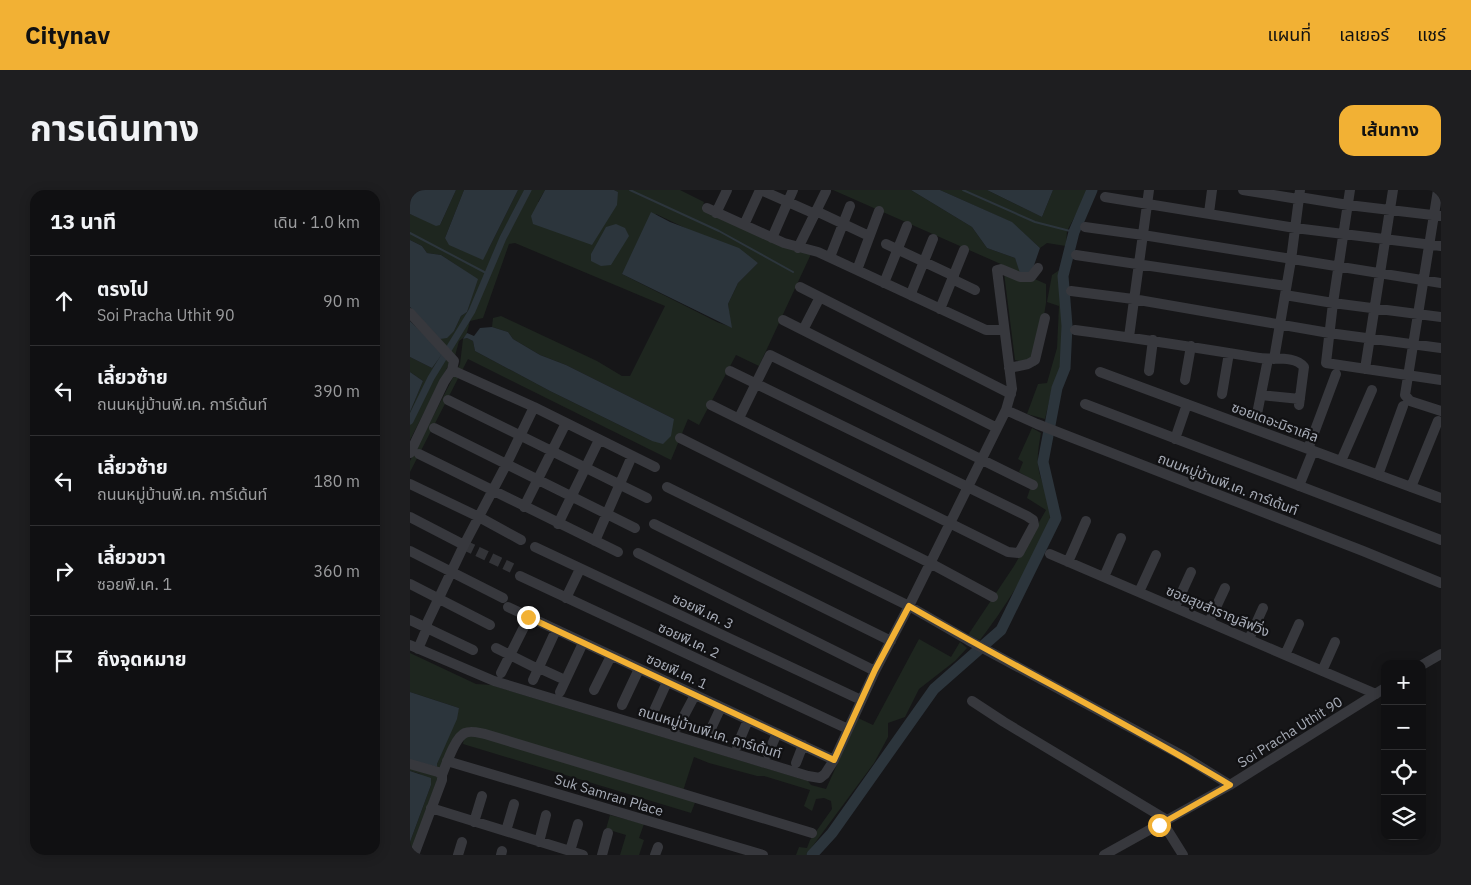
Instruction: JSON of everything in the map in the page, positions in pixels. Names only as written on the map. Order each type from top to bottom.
[{"type":"street","points":[[727,190],[711,211],[798,248],[814,250],[986,330],[1004,326]]},
{"type":"street","points":[[744,226],[761,190],[869,236]]},
{"type":"street","points":[[772,238],[793,190]]},
{"type":"street","points":[[1129,337],[1149,190]]},
{"type":"street","points":[[1209,213],[1212,190]]},
{"type":"street","points":[[1243,190],[1299,195],[1348,205],[1437,216]]},
{"type":"street","points":[[1350,190],[1326,363],[1441,380]]},
{"type":"street","points":[[1365,369],[1393,190]]},
{"type":"street","points":[[1438,190],[1437,216],[1429,244],[1405,391],[1406,398],[1410,401],[1441,410]]},
{"type":"street","points":[[798,248],[826,191]]},
{"type":"street","points":[[1258,414],[1280,325],[1299,195]]},
{"type":"street","points":[[1105,197],[1295,228],[1441,246]]},
{"type":"street","points":[[830,257],[850,206]]},
{"type":"street","points":[[856,270],[879,211]]},
{"type":"street","points":[[884,283],[907,226]]},
{"type":"street","points":[[1085,228],[1143,235],[1441,283]]},
{"type":"street","points":[[912,296],[912,291],[933,239]]},
{"type":"street","points":[[886,244],[975,290]]},
{"type":"street","points":[[940,309],[964,250]]},
{"type":"street","points":[[1076,255],[1286,290],[1333,303],[1441,317]]},
{"type":"street","name":"ถนนหมู่บ้านพี.เค. การ์เด้นท์","points":[[413,647],[494,681],[820,778],[834,760],[875,670],[909,606],[1006,410],[1011,394],[997,270],[1001,269],[1022,278],[1031,277],[1038,268]]},
{"type":"street","points":[[800,287],[1011,394]]},
{"type":"street","points":[[1071,291],[1133,299],[1329,333],[1441,348]]},
{"type":"street","points":[[803,330],[820,297]]},
{"type":"street","points":[[410,313],[454,362],[414,453],[618,552]]},
{"type":"street","points":[[1009,368],[1028,364],[1035,360],[1045,318]]},
{"type":"street","points":[[783,320],[997,428]]},
{"type":"street","points":[[1075,330],[1153,340],[1271,359],[1292,360],[1302,364],[1304,367],[1299,402],[1262,395]]},
{"type":"street","points":[[1149,371],[1153,340]]},
{"type":"street","points":[[1186,380],[1191,346]]},
{"type":"street","points":[[1222,394],[1229,353]]},
{"type":"street","points":[[739,418],[770,355],[1033,485]]},
{"type":"street","points":[[452,370],[534,407],[655,467]]},
{"type":"street","points":[[711,405],[1008,552],[1019,553],[1032,531],[1033,520],[730,371]]},
{"type":"street","name":"ซอยเดอะมิราเคิล","points":[[1100,372],[1441,498]]},
{"type":"street","points":[[1299,486],[1336,374]]},
{"type":"street","points":[[1341,461],[1372,390]]},
{"type":"street","points":[[448,400],[647,498]]},
{"type":"street","points":[[1085,404],[1441,540]]},
{"type":"street","points":[[1175,439],[1187,404]]},
{"type":"street","points":[[1378,475],[1403,406]]},
{"type":"street","points":[[413,647],[439,599],[464,544],[534,407]]},
{"type":"street","name":"ถนนหมู่บ้านพี.เค. การ์เด้นท์","points":[[1006,410],[1037,424],[1441,583]]},
{"type":"street","points":[[1411,487],[1438,421]]},
{"type":"street","points":[[524,507],[566,423]]},
{"type":"street","points":[[434,428],[635,528]]},
{"type":"street","points":[[680,438],[930,563],[993,597]]},
{"type":"street","points":[[558,524],[599,440]]},
{"type":"street","points":[[595,542],[632,456]]},
{"type":"street","points":[[410,484],[479,517],[521,540]]},
{"type":"street","points":[[667,487],[909,606],[968,640],[1176,752],[1230,785]]},
{"type":"street","points":[[410,518],[464,544]]},
{"type":"street","points":[[1068,562],[1086,521]]},
{"type":"street","points":[[654,524],[890,641]]},
{"type":"street","points":[[1104,577],[1121,538]]},
{"type":"street","name":"ซอยพี.เค. 3","points":[[534,547],[861,700]]},
{"type":"street","points":[[410,551],[503,598]]},
{"type":"street","points":[[638,553],[875,670]]},
{"type":"street","name":"ซอยสุขสำราญลีฟวิ่ง","points":[[1050,554],[1376,694]]},
{"type":"street","points":[[1140,592],[1156,555]]},
{"type":"street","points":[[566,598],[580,569]]},
{"type":"street","points":[[1175,607],[1190,572]]},
{"type":"street","name":"ซอยพี.เค. 2","points":[[520,576],[848,728]]},
{"type":"street","points":[[410,584],[490,624]]},
{"type":"street","points":[[1209,622],[1225,588]]},
{"type":"street","name":"ซอยพี.เค. 1","points":[[508,607],[834,760]]},
{"type":"street","points":[[1249,639],[1263,608]]},
{"type":"street","points":[[501,673],[528,617]]},
{"type":"street","points":[[410,620],[473,650]]},
{"type":"street","points":[[1285,655],[1300,624]]},
{"type":"street","points":[[533,680],[556,630]]},
{"type":"street","points":[[1322,671],[1335,642]]},
{"type":"street","points":[[560,692],[583,643]]},
{"type":"street","points":[[496,648],[565,680]]},
{"type":"street","points":[[1426,663],[1441,654]]},
{"type":"street","points":[[594,690],[611,656]]},
{"type":"street","points":[[622,705],[640,669]]},
{"type":"street","points":[[653,713],[667,682]]},
{"type":"street","name":"Soi Pracha Uthit 90","points":[[1104,855],[1230,785],[1381,691]]},
{"type":"street","points":[[678,727],[695,695]]},
{"type":"street","points":[[972,701],[1165,821],[1183,855]]},
{"type":"street","points":[[709,733],[721,707]]},
{"type":"street","points":[[737,746],[748,720]]},
{"type":"street","points":[[414,855],[442,780],[447,761],[457,742],[465,733],[470,732],[485,734],[812,833]]},
{"type":"street","points":[[768,754],[777,733]]},
{"type":"street","points":[[796,763],[803,746]]},
{"type":"street","name":"Suk Samran Place","points":[[447,761],[763,855]]},
{"type":"street","points":[[410,764],[438,772],[442,776]]},
{"type":"street","points":[[474,822],[482,796]]},
{"type":"street","points":[[506,832],[514,804]]},
{"type":"street","points":[[431,808],[582,855]]},
{"type":"street","points":[[539,842],[546,815]]},
{"type":"street","points":[[570,851],[578,824]]},
{"type":"street","points":[[602,855],[608,833]]},
{"type":"street","points":[[458,855],[462,842]]},
{"type":"shaded area","points":[[415,190],[456,190],[440,225],[436,226],[410,214],[410,200]]},
{"type":"shaded area","points":[[456,190],[464,190],[445,238],[488,250],[518,190],[545,190],[538,202],[618,192],[614,190],[680,190],[704,202],[702,208],[811,254],[759,366],[736,355],[699,425],[688,419],[671,460],[468,359],[410,472],[410,461],[460,364],[463,339],[467,338],[473,341],[475,351],[550,391],[652,441],[674,419],[566,365],[540,355],[513,339],[508,332],[492,327],[493,318],[501,316],[597,361],[622,376],[630,376],[665,306],[515,243],[509,244],[483,318],[470,321],[466,336],[459,341],[455,356],[440,339],[454,331],[461,316],[467,312],[477,279],[441,255],[427,253],[422,246],[410,240],[410,214],[440,225]],"holes":[[[656,214],[758,263],[738,283],[728,304],[731,327],[717,322],[622,274]]]},
{"type":"shaded area","points":[[464,190],[518,190],[483,260],[449,245],[445,238]]},
{"type":"shaded area","points":[[545,190],[614,190],[618,192],[617,205],[592,245],[533,224],[531,216]]},
{"type":"shaded area","points":[[833,190],[911,190],[972,227],[987,248],[1015,258],[1021,273],[1046,284],[1046,303],[1036,366],[1015,360],[1003,265]]},
{"type":"shaded area","points":[[911,190],[940,190],[1012,222],[1040,248],[1030,277],[1020,273],[1015,258],[987,248],[972,227]]},
{"type":"shaded area","points":[[940,190],[987,190],[1042,217],[1053,190],[1089,190],[1067,231],[1066,246],[1047,243],[1040,248],[1011,222]]},
{"type":"shaded area","points":[[987,190],[1053,190],[1042,217]]},
{"type":"shaded area","points":[[651,212],[670,222],[739,248],[758,263],[738,283],[728,304],[732,328],[622,274]]},
{"type":"shaded area","points":[[616,224],[625,228],[629,236],[611,265],[601,266],[591,261],[591,254],[606,227]]},
{"type":"shaded area","points":[[410,240],[422,246],[427,253],[441,255],[478,279],[467,312],[461,316],[454,331],[447,338],[440,339],[410,307]]},
{"type":"shaded area","points":[[1061,269],[1066,341],[1060,372],[1052,389],[1045,419],[1027,414],[1038,384],[1047,383],[1057,348],[1059,306],[1047,302],[1052,275]]},
{"type":"shaded area","points":[[410,321],[443,353],[432,368],[410,357]]},
{"type":"shaded area","points":[[492,327],[508,332],[513,339],[540,355],[566,365],[674,419],[671,436],[663,444],[652,441],[550,391],[475,351],[473,341],[467,338],[463,339],[467,333],[474,336],[480,328]]},
{"type":"shaded area","points":[[443,353],[450,362],[410,440],[410,412],[423,381],[410,372],[410,357],[432,368]]},
{"type":"shaded area","points":[[410,372],[423,381],[410,412]]},
{"type":"shaded area","points":[[1032,428],[1041,433],[1038,466],[1050,509],[1048,527],[1021,579],[980,640],[968,635],[1014,566],[1046,510],[1027,498],[1033,480],[1019,472],[1023,462],[1018,459]]},
{"type":"shaded area","points":[[919,639],[951,657],[960,642],[967,648],[955,661],[919,689],[905,717],[888,723],[888,737],[874,763],[806,855],[796,855],[799,847],[807,848],[810,840],[832,809],[831,801],[824,798],[816,799],[812,811],[804,806],[810,790],[764,776],[757,776],[709,763],[694,757],[683,791],[469,727],[442,769],[437,767],[437,764],[459,708],[410,692],[410,653],[476,684],[491,685],[808,781],[811,785],[826,789],[858,718],[873,725]]},
{"type":"shaded area","points":[[410,692],[459,708],[457,719],[437,767],[410,760]]},
{"type":"shaded area","points":[[474,734],[696,800],[691,813],[463,744],[464,737]]},
{"type":"shaded area","points":[[410,766],[438,777],[410,855],[410,842],[431,785],[420,774],[410,771]]},
{"type":"shaded area","points":[[410,771],[431,778],[431,785],[410,842]]},
{"type":"shaded area","points":[[610,815],[644,824],[639,838],[644,840],[639,855],[620,855],[626,835],[606,829]]},
{"type":"waterway","points":[[410,421],[431,378],[472,311],[503,238],[528,190]]},
{"type":"waterway","points":[[630,190],[719,231],[793,272]]},
{"type":"waterway","points":[[963,190],[1035,222],[1074,232]]},
{"type":"waterway","points":[[812,855],[832,833],[934,689],[1001,630],[1056,518],[1043,462],[1057,388],[1065,368],[1067,326],[1063,276],[1074,232],[1092,190]]},
{"type":"waterway","points":[[410,233],[488,274]]},
{"type":"tunnel","points":[[464,545],[512,568]]},
{"type":"route","points":[[528,617],[834,760],[875,670],[909,606],[1183,756],[1230,785],[1159,825]]}]
